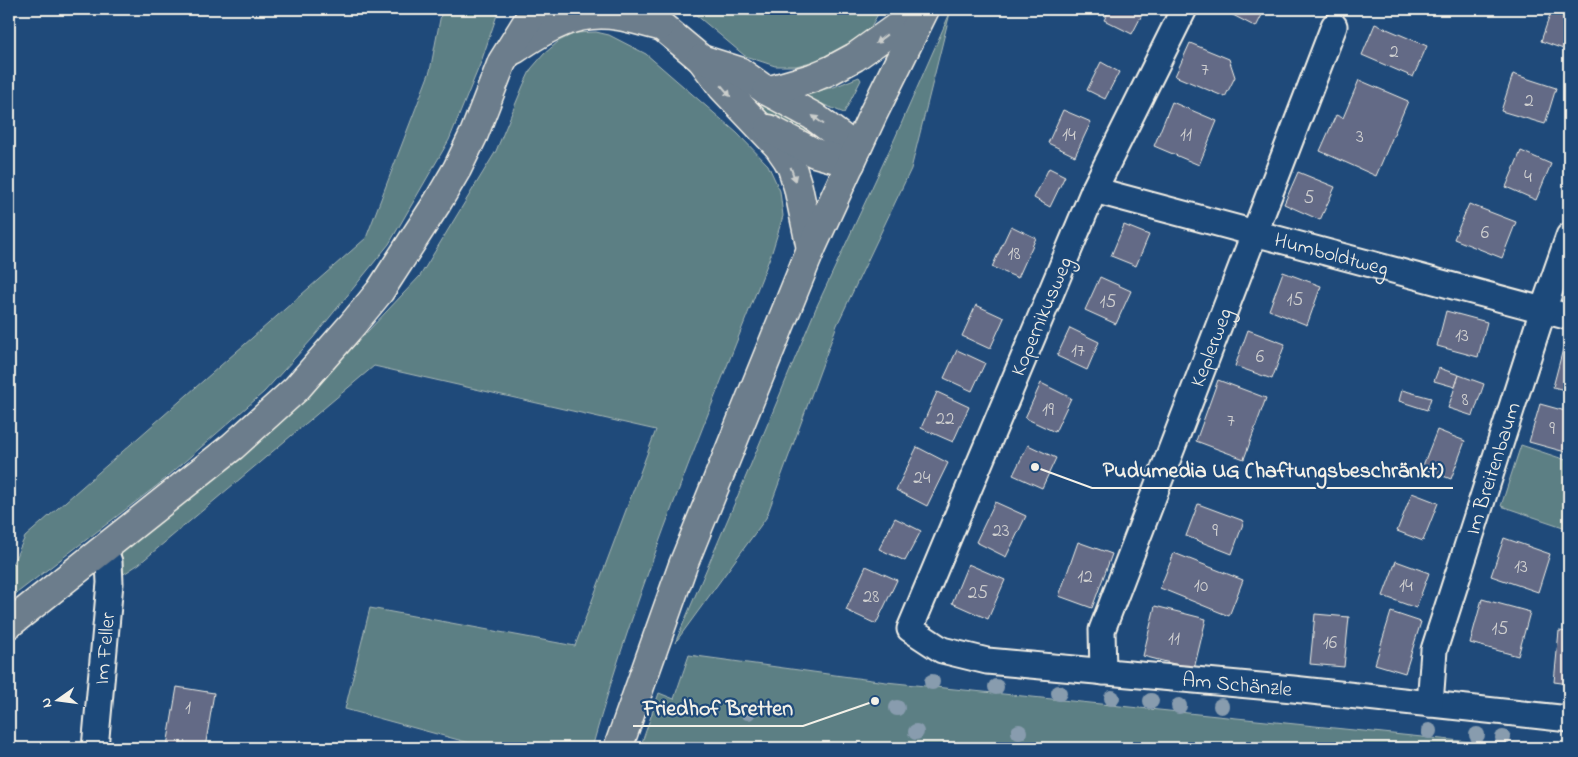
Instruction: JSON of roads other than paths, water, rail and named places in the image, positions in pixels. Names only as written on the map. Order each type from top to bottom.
[{"type":"main road","points":[[9,624],[233,446],[296,389],[380,292],[457,169],[474,134],[502,62],[512,9]]},
{"type":"main road","points":[[502,62],[535,9]]},
{"type":"main road","points":[[768,91],[812,78],[831,70],[855,57],[897,27],[924,11]]},
{"type":"main road","points":[[618,748],[683,565],[812,250],[854,156],[924,11]]},
{"type":"main road","points":[[502,62],[514,50],[547,28],[578,17],[598,15],[650,17],[701,59],[728,94],[778,146],[792,168],[812,250]]},
{"type":"main road","points":[[701,59],[739,71],[768,91],[813,116],[854,156]]},
{"type":"main road","points":[[754,121],[814,153],[854,156]]},
{"type":"street","name":"Kopernikusweg","points":[[910,629],[1094,190],[1184,9]]},
{"type":"street","name":"Keplerweg","points":[[1103,672],[1102,630],[1334,26]]},
{"type":"street","name":"Humboldtweg","points":[[1094,190],[1569,317]]},
{"type":"street","name":"Im Breitenbaum","points":[[1430,704],[1434,650],[1543,310],[1569,236]]},
{"type":"street","name":"Im Feller","points":[[95,748],[110,583],[109,562],[104,549]]},
{"type":"street","name":"Am Schänzle","points":[[910,629],[942,650],[987,661],[1293,689],[1569,719]]},
{"type":"place","name":"Pudumedia UG (haftungsbeschränkt)","points":[[1035,467]]},
{"type":"place","name":"Friedhof Bretten","points":[[875,701]]}]
